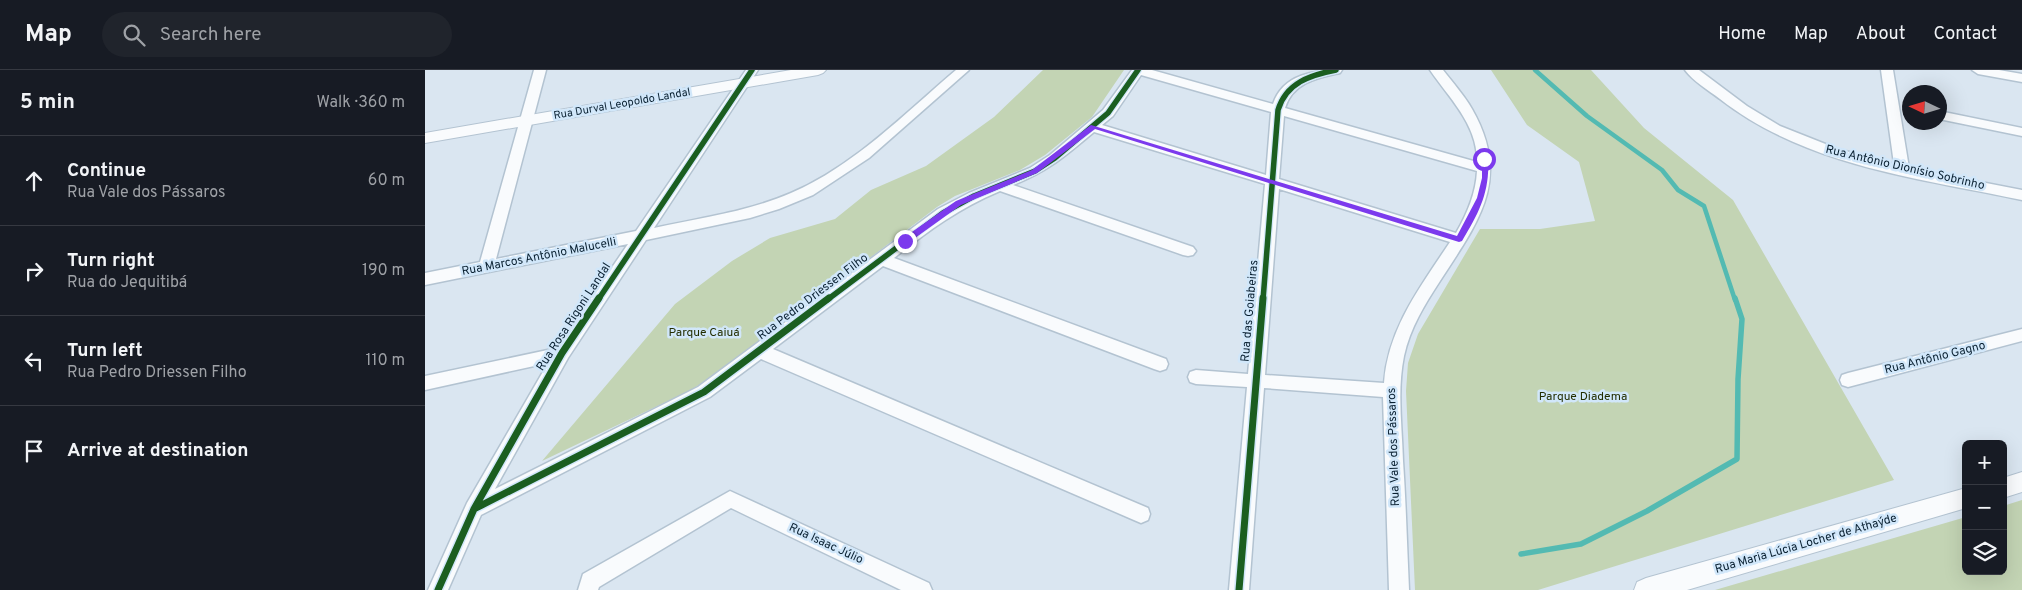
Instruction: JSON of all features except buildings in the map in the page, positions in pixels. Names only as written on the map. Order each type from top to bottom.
[{"type":"street","points":[[486,267],[540,70]]},
{"type":"street","name":"Rua Durval Leopoldo Landal","points":[[425,138],[747,76],[819,70]]},
{"type":"street","name":"Rua Marcos Antônio Malucelli","points":[[425,279],[753,213],[809,191],[830,180],[863,156],[963,70]]},
{"type":"street","points":[[1138,70],[1485,169]]},
{"type":"street","name":"Rua Pedro Driessen Filho","points":[[474,509],[689,400],[723,379],[943,213],[959,203],[1044,165],[1094,127],[1111,110],[1138,70]]},
{"type":"street","name":"Rua das Goiabeiras","points":[[1239,590],[1278,110],[1282,98],[1296,83],[1313,75],[1336,70]]},
{"type":"street","name":"Rua Vale dos Pássaros","points":[[1399,590],[1391,390],[1397,352],[1403,334],[1425,292],[1470,222],[1484,187],[1485,169],[1482,146],[1474,123],[1461,102],[1436,70]]},
{"type":"street","name":"Rua Antônio Dionísio Sobrinho","points":[[1691,70],[1758,120],[1794,138],[1837,154],[2022,195]]},
{"type":"street","points":[[1887,70],[1903,170]]},
{"type":"street","points":[[1978,70],[2022,78]]},
{"type":"street","name":"Rua Rosa Rigoni Landal","points":[[438,590],[474,509],[561,353],[747,76]]},
{"type":"street","points":[[1893,106],[1902,108]]},
{"type":"street","points":[[1947,118],[2022,132]]},
{"type":"street","points":[[1094,127],[1459,239]]},
{"type":"street","points":[[1000,186],[1188,251]]},
{"type":"street","points":[[881,259],[1160,364]]},
{"type":"street","name":"Rua Antônio Gagno","points":[[1848,380],[2022,335]]},
{"type":"street","points":[[760,351],[1141,514]]},
{"type":"street","points":[[425,383],[561,353]]},
{"type":"street","points":[[1196,377],[1391,390]]},
{"type":"street","points":[[2007,487],[2022,482]]},
{"type":"street","name":"Rua Isaac Júlio","points":[[588,590],[590,581],[730,499],[922,590]]},
{"type":"street","name":"Rua Maria Lúcia Locher de Athaýde","points":[[1647,590],[1962,499]]},
{"type":"green space","name":"Parque Caiuá","points":[[1043,70],[1124,70],[1092,117],[1045,155],[1020,170],[955,196],[937,207],[717,374],[689,391],[542,461],[675,304],[732,261],[770,238],[835,219],[871,190],[926,166],[994,117]]},
{"type":"green space","name":"Parque Diadema","points":[[1491,70],[1591,70],[1644,128],[1733,200],[1894,480],[1538,590],[1415,590],[1406,391],[1408,363],[1418,334],[1480,229],[1540,229],[1595,221],[1579,162],[1527,125]]},
{"type":"green space","points":[[2022,500],[2022,590],[1715,590],[1962,518],[1962,575],[2007,575],[2007,505]]},
{"type":"waterway","points":[[1535,70],[1587,116],[1662,170],[1678,190],[1704,206],[1735,300]]},
{"type":"waterway","points":[[1521,554],[1581,544],[1647,511],[1737,459],[1738,379],[1742,319],[1735,298]]},
{"type":"cycle path","points":[[438,590],[474,509],[562,353],[752,70]]},
{"type":"cycle path","points":[[474,509],[704,392],[943,213],[974,196],[1035,171],[1055,158],[1108,113],[1138,70]]},
{"type":"cycle path","points":[[1239,590],[1278,110],[1281,100],[1292,86],[1308,77],[1336,70]]},
{"type":"route","points":[[905,241],[959,203],[1035,171],[1055,158],[1094,127],[1459,239],[1470,222],[1481,198],[1485,178],[1484,159]]}]
